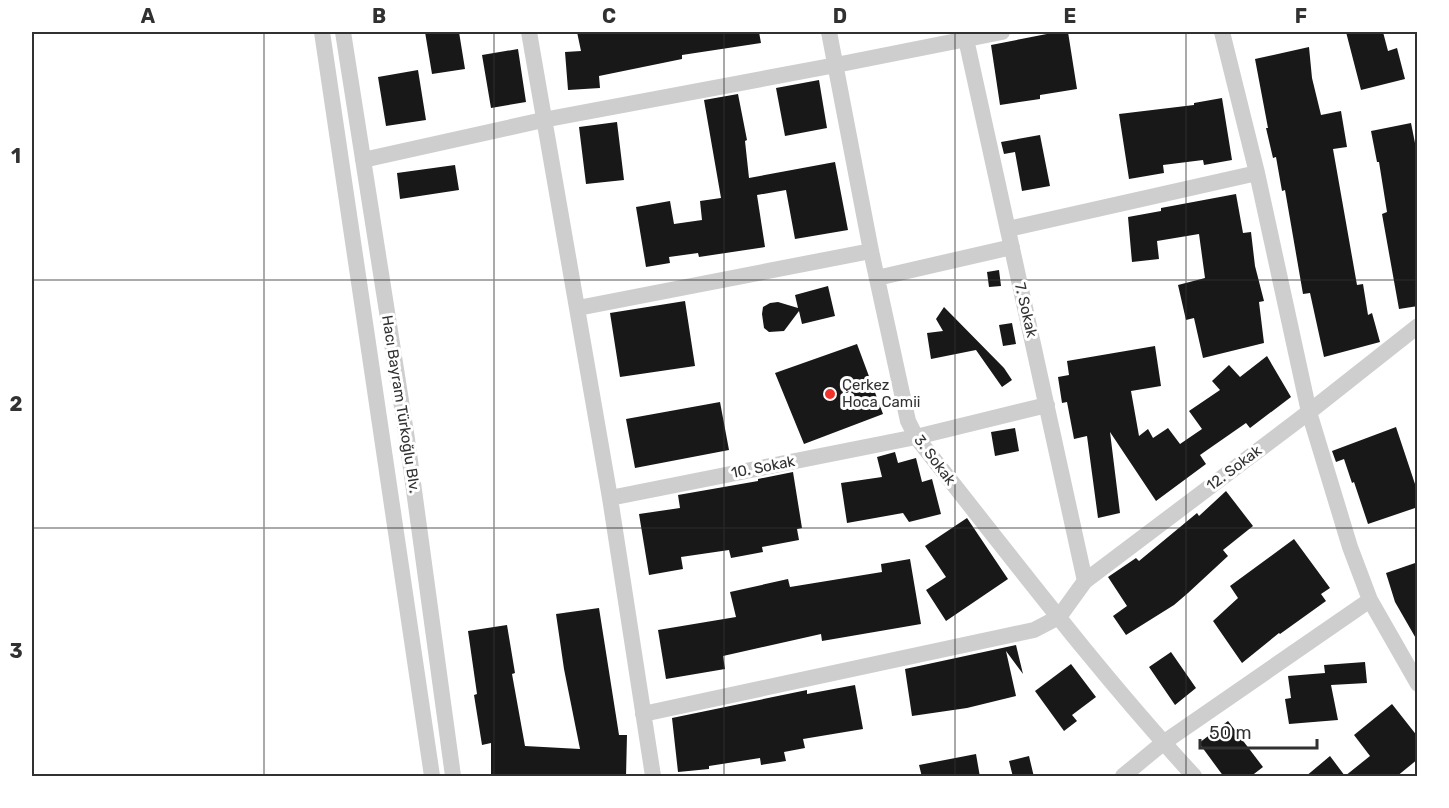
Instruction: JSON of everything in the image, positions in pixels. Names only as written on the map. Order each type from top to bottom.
[{"type":"street","name":"Hacı Bayram Türkoğlu Blv.","points":[[322,32],[432,777]]},
{"type":"street","name":"Hacı Bayram Türkoğlu Blv.","points":[[343,32],[407,440],[453,777]]},
{"type":"street","points":[[530,32],[543,120],[610,498],[653,777]]},
{"type":"street","name":"3. Sokak","points":[[829,32],[871,251],[908,421],[916,437],[1059,618],[1194,777]]},
{"type":"street","points":[[363,160],[543,120],[1002,32]]},
{"type":"street","points":[[1222,32],[1257,173],[1309,412],[1350,548],[1370,600],[1418,684]]},
{"type":"street","name":"7. Sokak","points":[[966,39],[1085,581]]},
{"type":"street","points":[[1008,229],[1257,173]]},
{"type":"street","points":[[877,278],[1012,247]]},
{"type":"street","points":[[578,308],[871,251]]},
{"type":"street","name":"12. Sokak","points":[[1059,618],[1085,581],[1309,412],[1418,326]]},
{"type":"street","name":"10. Sokak","points":[[610,498],[916,437],[1047,405]]},
{"type":"street","points":[[1123,777],[1163,743],[1370,600]]},
{"type":"street","points":[[643,714],[1034,630],[1059,618]]},
{"type":"building","points":[[425,32],[459,32],[465,69],[432,74]]},
{"type":"building","points":[[577,32],[759,32],[761,43],[682,55],[682,59],[599,76],[600,88],[568,90],[565,52],[581,51]]},
{"type":"building","points":[[1057,32],[1068,32],[1077,89],[1040,95],[1040,99],[1000,105],[991,45]]},
{"type":"building","points":[[1346,32],[1383,32],[1388,51],[1397,48],[1405,79],[1361,90]]},
{"type":"building","points":[[1309,47],[1312,78],[1321,115],[1341,111],[1347,147],[1333,149],[1357,285],[1363,284],[1368,315],[1372,313],[1380,342],[1324,357],[1310,293],[1303,294],[1285,190],[1282,191],[1276,157],[1273,158],[1266,128],[1268,128],[1255,59]]},
{"type":"building","points":[[518,49],[526,102],[491,108],[482,55]]},
{"type":"building","points":[[418,70],[426,120],[386,126],[378,77]]},
{"type":"building","points":[[819,80],[827,128],[785,136],[776,88]]},
{"type":"building","points":[[738,94],[747,140],[745,141],[749,178],[835,162],[848,230],[795,239],[786,190],[757,195],[765,247],[699,257],[698,253],[669,257],[670,263],[646,267],[636,207],[670,201],[674,224],[702,220],[700,201],[721,198],[704,100]]},
{"type":"building","points":[[1222,98],[1232,160],[1204,165],[1203,160],[1163,165],[1164,173],[1129,179],[1119,114],[1194,105],[1194,103]]},
{"type":"building","points":[[617,122],[624,180],[586,184],[579,127]]},
{"type":"building","points":[[1411,123],[1418,158],[1418,306],[1399,309],[1382,214],[1387,212],[1379,162],[1377,162],[1371,131]]},
{"type":"building","points":[[1040,135],[1050,186],[1022,191],[1015,152],[1004,154],[1001,142]]},
{"type":"building","points":[[455,165],[459,190],[400,199],[397,173]]},
{"type":"building","points":[[1236,194],[1243,233],[1251,232],[1255,266],[1264,301],[1259,302],[1264,343],[1203,358],[1194,318],[1186,320],[1178,285],[1205,278],[1199,234],[1157,241],[1159,259],[1132,262],[1128,217],[1161,211],[1161,208]]},
{"type":"building","points":[[999,270],[1001,286],[989,287],[987,272]]},
{"type":"building","points":[[828,286],[835,316],[802,324],[799,311],[784,331],[769,332],[764,328],[763,307],[778,302],[798,308],[795,295]]},
{"type":"building","points":[[685,301],[695,366],[620,377],[610,313]]},
{"type":"building","points":[[944,307],[1004,368],[1012,380],[1002,387],[976,350],[931,359],[927,333],[943,331],[936,319]]},
{"type":"building","points":[[1012,323],[1016,344],[1003,346],[999,325]]},
{"type":"building","name":"Çerkez Hoca Camii","points":[[857,344],[883,414],[804,444],[775,373]]},
{"type":"building","points":[[1155,346],[1161,386],[1131,391],[1139,436],[1148,429],[1153,438],[1168,428],[1180,444],[1202,429],[1189,411],[1220,390],[1212,381],[1229,365],[1240,377],[1267,356],[1291,397],[1250,428],[1246,423],[1200,455],[1206,464],[1156,501],[1110,432],[1120,513],[1098,518],[1087,436],[1074,439],[1067,402],[1062,403],[1058,377],[1069,375],[1067,361]]},
{"type":"building","points":[[720,402],[729,450],[635,468],[626,419]]},
{"type":"building","points":[[1396,427],[1418,493],[1418,507],[1368,524],[1344,459],[1336,462],[1332,451]]},
{"type":"building","points":[[1015,428],[1019,451],[995,456],[991,432]]},
{"type":"building","points":[[895,452],[898,463],[916,458],[922,482],[932,479],[941,514],[909,522],[903,513],[847,523],[841,483],[882,477],[877,457]]},
{"type":"building","points":[[793,472],[802,528],[797,529],[799,540],[762,547],[763,552],[731,558],[729,550],[681,557],[683,569],[649,575],[639,514],[680,508],[678,495],[758,481],[758,479]]},
{"type":"building","points":[[1226,491],[1253,526],[1223,550],[1228,556],[1188,593],[1174,605],[1126,635],[1113,616],[1127,606],[1108,577],[1136,558],[1139,561],[1197,513],[1199,516]]},
{"type":"building","points":[[967,518],[1008,579],[946,621],[926,590],[946,577],[925,546]]},
{"type":"building","points":[[1294,539],[1330,588],[1321,594],[1326,601],[1279,633],[1242,663],[1213,621],[1238,598],[1230,586]]},
{"type":"building","points":[[910,559],[921,624],[822,641],[821,634],[723,656],[725,669],[666,679],[658,630],[736,617],[730,592],[788,579],[790,587],[882,572],[881,564]]},
{"type":"building","points":[[1418,562],[1418,642],[1395,602],[1386,573]]},
{"type":"building","points":[[599,608],[619,735],[627,735],[626,777],[491,777],[491,743],[482,745],[474,695],[477,694],[468,631],[507,625],[515,673],[512,674],[525,746],[580,749],[556,614]]},
{"type":"building","points":[[1016,645],[1023,674],[1006,651],[1016,696],[967,708],[912,716],[905,669]]},
{"type":"building","points":[[1171,652],[1196,688],[1175,705],[1149,667]]},
{"type":"building","points":[[1365,662],[1367,683],[1331,685],[1338,720],[1289,724],[1285,699],[1291,698],[1288,676],[1325,673],[1324,665]]},
{"type":"building","points":[[1071,664],[1096,697],[1072,715],[1077,721],[1064,731],[1035,691]]},
{"type":"building","points":[[855,685],[863,729],[803,739],[805,748],[784,752],[786,761],[761,765],[760,758],[709,766],[709,769],[678,772],[672,718],[807,690],[807,694]]},
{"type":"building","points":[[1392,704],[1418,737],[1418,759],[1396,777],[1305,777],[1330,756],[1345,776],[1370,756],[1354,735]]},
{"type":"building","points":[[1228,721],[1263,767],[1250,777],[1224,777],[1199,743]]},
{"type":"building","points":[[976,754],[980,777],[922,777],[919,765]]},
{"type":"building","points":[[1029,756],[1034,777],[1013,777],[1009,761]]},
{"type":"place","name":"Çerkez Hoca Camii","points":[[830,394]]}]
